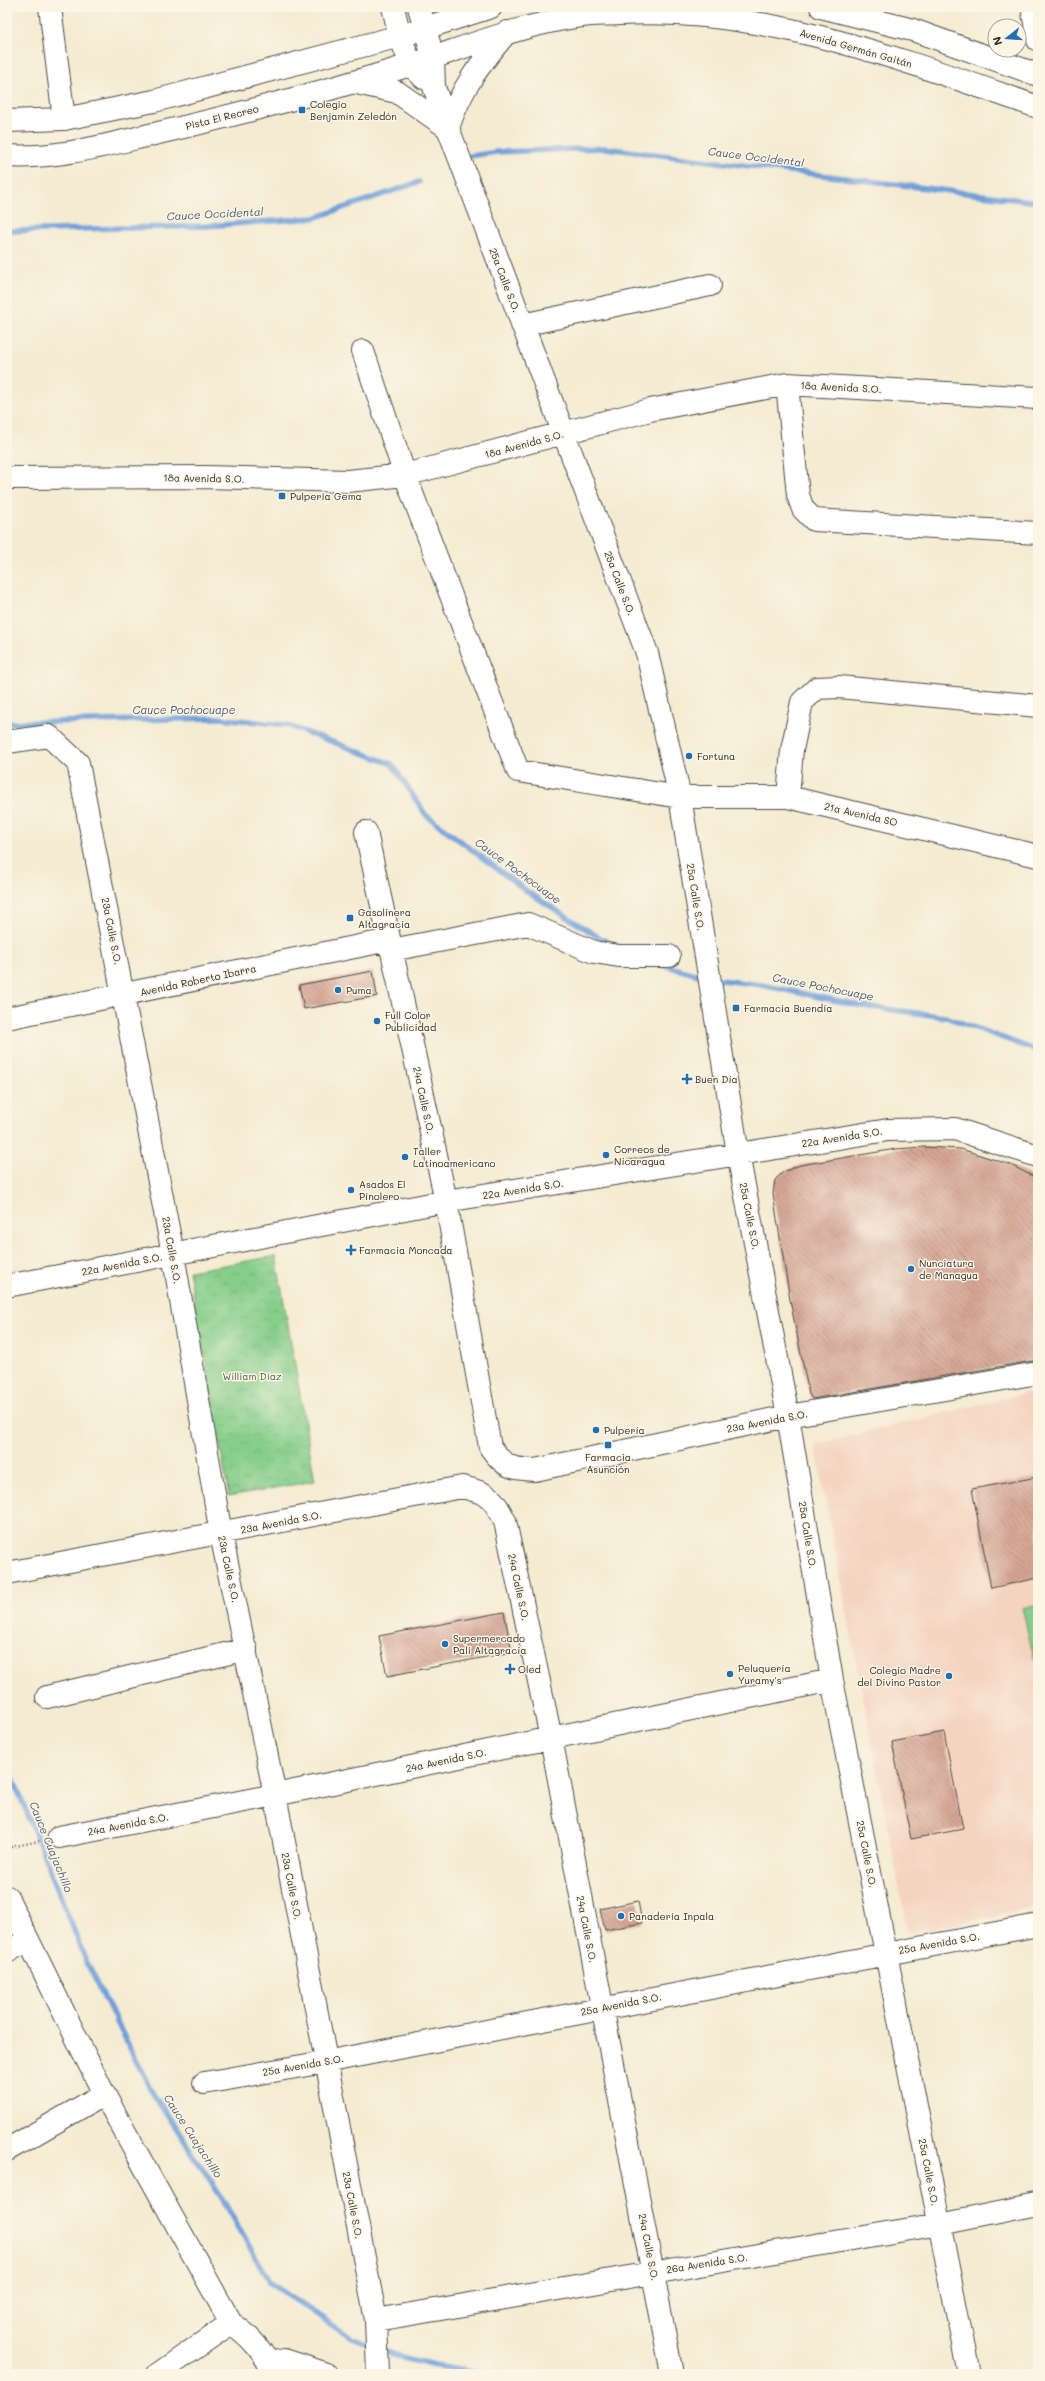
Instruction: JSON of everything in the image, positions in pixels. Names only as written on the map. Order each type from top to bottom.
[{"type":"street","points":[[50,7],[64,119]]},
{"type":"street","name":"25a Calle S.O.","points":[[393,7],[400,36],[411,65],[434,87]]},
{"type":"street","name":"25a Calle S.O.","points":[[419,7],[424,28],[434,57],[434,87],[448,128],[647,653],[680,797],[738,1154],[788,1416],[832,1680],[969,2374]]},
{"type":"street","points":[[7,121],[64,119],[154,101],[400,36],[491,7]]},
{"type":"street","points":[[821,7],[913,30],[1038,75]]},
{"type":"street","points":[[1032,7],[1038,40]]},
{"type":"street","name":"Avenida Germán Gaitán","points":[[434,57],[508,31],[578,16],[656,12],[727,19],[806,32],[890,57],[1038,107]]},
{"type":"street","points":[[353,82],[397,92],[448,128],[455,105],[472,75],[508,31]]},
{"type":"street","name":"Pista El Recreo","points":[[7,156],[69,153],[298,99],[434,57]]},
{"type":"street","points":[[522,325],[710,285]]},
{"type":"street","points":[[363,351],[405,474]]},
{"type":"street","points":[[787,384],[798,495],[803,509],[814,520],[1038,533]]},
{"type":"street","name":"18a Avenida S.O.","points":[[7,478],[207,476],[348,481],[405,474],[563,434],[650,410],[787,384],[1038,398]]},
{"type":"street","name":"21a Avenida SO","points":[[405,474],[518,771],[680,797],[788,797],[1038,856]]},
{"type":"street","points":[[788,797],[792,750],[802,702],[817,688],[839,687],[1038,706]]},
{"type":"street","name":"23a Calle S.O.","points":[[7,742],[49,736],[78,763],[125,995],[173,1254],[221,1534],[275,1795],[376,2328],[378,2371]]},
{"type":"street","name":"24a Calle S.O.","points":[[366,832],[446,1201],[490,1447],[500,1462]]},
{"type":"street","name":"Avenida Roberto Ibarra","points":[[7,1018],[390,945],[528,924],[594,952],[625,956],[670,956]]},
{"type":"street","name":"22a Avenida S.O.","points":[[7,1286],[446,1201],[888,1130],[955,1129],[1038,1156]]},
{"type":"street","name":"23a Avenida S.O.","points":[[500,1462],[515,1470],[535,1470],[788,1416],[1038,1373]]},
{"type":"street","name":"23a Avenida S.O.","points":[[7,1573],[221,1534],[462,1487],[483,1492]]},
{"type":"street","name":"24a Calle S.O.","points":[[483,1492],[495,1502],[505,1521],[551,1738],[601,2008],[654,2272],[672,2374]]},
{"type":"street","points":[[47,1697],[246,1649]]},
{"type":"street","name":"24a Avenida S.O.","points":[[59,1837],[275,1795],[832,1680]]},
{"type":"street","points":[[7,1897],[104,2094],[231,2323],[246,2333],[258,2345],[272,2368],[284,2360],[327,2374]]},
{"type":"street","name":"25a Avenida S.O.","points":[[204,2083],[325,2062],[886,1952],[1038,1925]]},
{"type":"street","points":[[7,1952],[27,1940]]},
{"type":"street","points":[[7,2150],[104,2094]]},
{"type":"street","name":"26a Avenida S.O.","points":[[376,2328],[654,2272],[940,2224],[1038,2204]]},
{"type":"street","points":[[158,2374],[231,2323]]},
{"type":"path","points":[[7,1848],[18,1846]]},
{"type":"shaded area","name":"Colegio Madre del Divino Pastor","points":[[1038,1390],[1038,1906],[908,1934],[815,1445]]},
{"type":"green space","name":"William Díaz","points":[[276,1256],[315,1481],[229,1496],[189,1271]]},
{"type":"green space","points":[[1038,1604],[1038,1657],[1034,1658],[1022,1608]]},
{"type":"building","name":"Puma","points":[[373,971],[377,996],[304,1009],[299,985]]},
{"type":"building","name":"Nunciatura de Managua","points":[[924,1147],[961,1149],[1011,1165],[1038,1179],[1038,1360],[812,1399],[809,1394],[790,1300],[773,1194],[775,1180],[783,1172],[800,1165],[896,1149]]},
{"type":"building","points":[[1038,1477],[1038,1578],[991,1588],[972,1489]]},
{"type":"building","name":"Supermercado Palí Altagracia","points":[[504,1612],[512,1652],[387,1676],[379,1636]]},
{"type":"building","points":[[944,1732],[963,1829],[911,1839],[892,1742]]},
{"type":"building","name":"Panadería Inpala","points":[[638,1901],[642,1923],[605,1930],[600,1909]]},
{"type":"waterway","name":"Cauce Occidental","points":[[470,156],[497,152],[605,148],[1038,202]]},
{"type":"waterway","name":"Cauce Occidental","points":[[7,231],[207,226],[314,218],[419,182]]},
{"type":"waterway","name":"Cauce Pochocuape","points":[[7,723],[219,718],[287,725],[392,764],[426,815],[528,892],[600,938],[619,947]]},
{"type":"waterway","name":"Cauce Pochocuape","points":[[660,964],[705,977]]},
{"type":"waterway","name":"Cauce Pochocuape","points":[[714,979],[761,985],[863,1006],[946,1017],[1038,1051]]},
{"type":"waterway","name":"Cauce Cuajachillo","points":[[7,1763],[87,1963],[150,2088],[223,2200],[270,2283],[352,2338],[373,2346]]},
{"type":"waterway","name":"Cauce Cuajachillo","points":[[382,2350],[426,2363],[501,2374]]},
{"type":"place","name":"Colegio Benjamín Zeledón","points":[[302,110]]},
{"type":"place","name":"Pulpería Gema","points":[[282,496]]},
{"type":"place","name":"Fortuna","points":[[689,756]]},
{"type":"place","name":"Gasolinera Altagracia","points":[[350,918]]},
{"type":"place","name":"Puma","points":[[338,990]]},
{"type":"place","name":"Farmacia Buendía","points":[[736,1008]]},
{"type":"place","name":"Full Color Publicidad","points":[[377,1021]]},
{"type":"place","name":"Buen Día","points":[[687,1079]]},
{"type":"place","name":"Correos de Nicaragua","points":[[606,1155]]},
{"type":"place","name":"Taller Latinoamericano","points":[[405,1157]]},
{"type":"place","name":"Asados El Pinolero","points":[[351,1190]]},
{"type":"place","name":"Farmacia Moncada","points":[[351,1250]]},
{"type":"place","name":"Nunciatura de Managua","points":[[911,1269]]},
{"type":"place","name":"Pulpería","points":[[596,1430]]},
{"type":"place","name":"Farmacia Asunción","points":[[608,1445]]},
{"type":"place","name":"Supermercado Palí Altagracia","points":[[445,1644]]},
{"type":"place","name":"Oled","points":[[510,1669]]},
{"type":"place","name":"Peluquería Yuramy's","points":[[730,1674]]},
{"type":"place","name":"Colegio Madre del Divino Pastor","points":[[949,1676]]},
{"type":"place","name":"Panadería Inpala","points":[[621,1916]]}]
